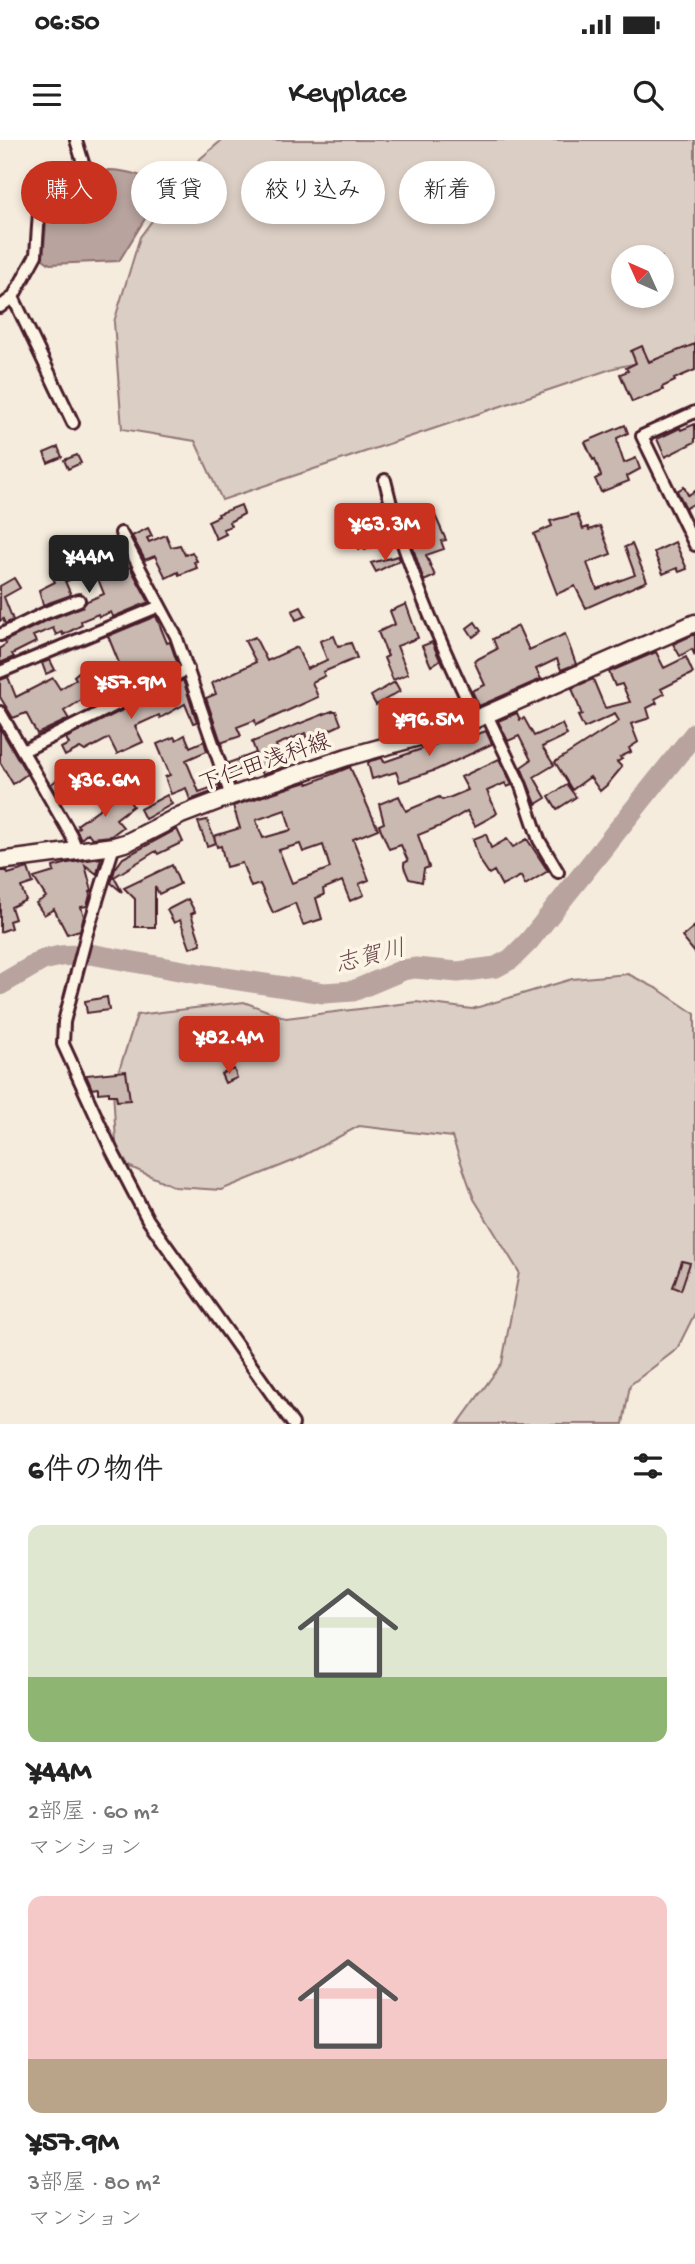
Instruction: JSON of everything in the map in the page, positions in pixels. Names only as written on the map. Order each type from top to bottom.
[{"type":"main road","name":"下仁田浅科線","points":[[0,861],[128,842],[181,815],[231,796],[347,757],[451,729],[695,623]]},
{"type":"street","points":[[0,307],[13,297],[36,256],[39,212],[84,166],[76,140]]},
{"type":"street","points":[[13,297],[73,422]]},
{"type":"street","points":[[695,412],[642,436],[695,545]]},
{"type":"street","points":[[385,480],[390,505],[429,616],[481,717],[521,786],[539,840],[558,872]]},
{"type":"street","points":[[121,533],[176,636],[231,796]]},
{"type":"street","points":[[0,635],[79,600]]},
{"type":"street","points":[[0,672],[160,606]]},
{"type":"street","points":[[23,751],[152,689],[188,668]]},
{"type":"street","points":[[0,712],[77,850]]},
{"type":"street","points":[[114,846],[64,1021],[63,1044],[112,1151],[148,1220],[293,1424]]},
{"type":"shaded area","points":[[222,140],[695,140],[695,351],[614,368],[222,500],[195,441],[122,429],[114,322],[140,237],[150,224],[227,224],[227,161],[198,161]]},
{"type":"shaded area","points":[[117,171],[131,173],[131,224],[142,224],[119,261],[50,264],[43,259],[46,224],[117,224]]},
{"type":"shaded area","points":[[628,974],[658,989],[695,1014],[695,1313],[677,1349],[630,1385],[623,1424],[458,1424],[502,1363],[519,1272],[474,1199],[452,1137],[359,1126],[293,1161],[221,1190],[175,1187],[117,1161],[113,1089],[137,1015],[244,1002],[286,1018],[416,1002],[472,1009],[572,979]]},
{"type":"building","points":[[695,344],[695,370],[674,379],[675,381],[662,387],[663,390],[632,402],[620,374],[636,363],[631,351],[642,346],[649,362]]},
{"type":"building","points":[[695,424],[695,442],[665,457],[657,439]]},
{"type":"building","points":[[625,425],[628,433],[617,438],[624,463],[636,458],[640,469],[627,476],[629,481],[601,492],[595,479],[601,476],[585,442]]},
{"type":"building","points":[[58,447],[62,457],[48,463],[44,453]]},
{"type":"building","points":[[77,455],[81,463],[68,469],[64,460]]},
{"type":"building","points":[[684,487],[688,495],[695,491],[695,503],[686,508],[677,491]]},
{"type":"building","points":[[241,505],[244,514],[229,522],[231,526],[223,529],[226,534],[216,539],[208,521]]},
{"type":"building","points":[[434,513],[446,540],[441,541],[444,549],[426,555],[435,576],[424,581],[405,524]]},
{"type":"building","points":[[577,514],[583,529],[600,526],[611,554],[587,563],[597,589],[635,575],[625,547],[632,544],[647,581],[586,608],[575,586],[557,594],[534,534],[552,526],[550,521]]},
{"type":"building","points":[[353,515],[354,519],[366,515],[374,535],[381,532],[386,542],[365,550],[363,547],[359,549],[353,531],[348,532],[343,519]]},
{"type":"building","points":[[148,528],[152,536],[147,538],[149,542],[166,535],[171,547],[180,545],[185,555],[192,552],[197,568],[166,578],[155,556],[145,560],[132,536]]},
{"type":"building","points":[[115,538],[122,551],[118,553],[126,569],[130,567],[149,602],[113,617],[111,612],[99,617],[98,614],[81,621],[82,625],[63,635],[62,632],[56,635],[53,628],[33,636],[36,642],[0,663],[0,648],[6,644],[5,641],[82,607],[87,601],[104,594],[94,569],[67,581],[60,566]]},
{"type":"building","points":[[675,542],[687,569],[679,572],[677,568],[663,574],[654,552]]},
{"type":"building","points":[[398,556],[400,560],[376,572],[371,563]]},
{"type":"building","points":[[62,574],[71,595],[43,605],[39,590],[55,582],[53,578]]},
{"type":"building","points":[[14,578],[20,588],[4,597],[13,620],[5,624],[3,619],[0,621],[0,586]]},
{"type":"building","points":[[406,604],[418,638],[397,646],[408,674],[393,680],[384,658],[388,656],[378,632],[395,624],[390,611]]},
{"type":"building","points":[[301,607],[306,616],[296,620],[292,611]]},
{"type":"building","points":[[156,616],[167,643],[170,642],[178,665],[134,687],[129,677],[120,682],[111,667],[119,663],[108,636]]},
{"type":"building","points":[[475,622],[481,631],[473,637],[467,628]]},
{"type":"building","points":[[518,626],[529,650],[565,634],[576,664],[561,670],[557,659],[536,669],[541,679],[479,706],[472,691],[485,685],[474,661],[497,649],[493,639]]},
{"type":"building","points":[[695,634],[695,656],[692,649],[680,656],[673,644]]},
{"type":"building","points":[[334,636],[338,646],[351,643],[357,658],[323,672],[325,676],[312,682],[318,697],[256,725],[255,720],[237,727],[241,736],[223,742],[222,745],[206,698],[216,694],[212,683],[256,662],[245,641],[255,637],[267,661],[297,647],[307,669],[327,660],[320,641]]},
{"type":"building","points":[[432,642],[440,660],[431,666],[422,646]]},
{"type":"building","points":[[656,652],[664,668],[686,657],[693,673],[661,689],[664,694],[655,699],[657,703],[647,708],[650,718],[631,724],[638,742],[629,748],[631,752],[620,757],[622,759],[617,762],[622,767],[607,785],[600,791],[590,777],[572,790],[555,762],[619,721],[615,714],[584,728],[578,716],[582,715],[572,688],[593,679],[605,708],[630,702],[622,684],[615,686],[609,672]]},
{"type":"building","points":[[50,660],[55,670],[46,674],[42,663]]},
{"type":"building","points":[[81,670],[86,678],[89,677],[103,702],[95,706],[91,698],[88,700],[86,697],[64,711],[69,719],[37,734],[26,713],[13,718],[0,697],[0,680],[8,677],[16,697],[53,678],[60,689],[76,679],[74,676]]},
{"type":"building","points":[[183,680],[197,722],[193,723],[185,704],[160,718],[159,715],[135,726],[143,742],[117,754],[109,738],[85,751],[80,748],[65,756],[61,748],[69,744],[66,738]]},
{"type":"building","points":[[395,682],[400,691],[376,705],[371,696]]},
{"type":"building","points":[[336,711],[341,724],[338,726],[307,740],[305,733],[276,745],[284,767],[262,775],[258,763],[231,773],[228,763],[256,753],[252,742]]},
{"type":"building","points":[[517,713],[520,720],[524,718],[534,736],[562,724],[567,735],[542,747],[554,765],[534,777],[546,798],[536,804],[521,767],[531,760],[519,736],[508,741],[498,721]]},
{"type":"building","points":[[0,728],[27,774],[13,784],[0,762]]},
{"type":"building","points":[[486,731],[492,744],[436,770],[400,782],[396,772],[372,779],[368,763],[370,761],[382,758],[384,762],[456,737],[461,740]]},
{"type":"building","points":[[185,735],[190,747],[204,741],[207,751],[186,760],[199,792],[219,785],[220,789],[190,800],[186,788],[171,794],[165,777],[170,775],[157,744]]},
{"type":"building","points":[[499,759],[512,785],[507,787],[505,783],[487,791],[497,813],[475,826],[467,811],[418,835],[429,867],[424,869],[422,882],[409,879],[404,867],[404,863],[408,861],[401,845],[389,849],[379,825],[384,823],[379,804],[399,796],[406,811],[439,797],[442,800],[451,797],[468,790],[461,777]]},
{"type":"building","points":[[350,767],[378,829],[353,839],[369,880],[359,884],[364,895],[350,901],[342,881],[323,889],[324,895],[316,898],[322,919],[303,925],[295,903],[273,913],[260,884],[251,887],[242,863],[226,867],[221,846],[217,847],[214,836],[240,828],[233,806],[307,782],[308,784]],"holes":[[[285,810],[291,830],[263,838],[256,820]],[[300,844],[303,852],[323,845],[330,868],[292,883],[279,850]]]},
{"type":"building","points":[[60,778],[68,789],[58,796],[51,784]]},
{"type":"building","points":[[567,785],[576,797],[557,809],[549,796]]},
{"type":"building","points":[[123,792],[133,806],[116,819],[123,827],[111,836],[92,838],[88,833],[81,839],[77,825]]},
{"type":"building","points":[[167,795],[172,804],[145,819],[140,809]]},
{"type":"building","points":[[207,820],[216,843],[207,846],[198,822]]},
{"type":"building","points":[[177,829],[183,842],[158,854],[156,851],[114,877],[122,892],[111,883],[115,869],[123,858]]},
{"type":"building","points":[[486,834],[491,848],[507,839],[513,847],[527,839],[548,871],[525,885],[521,876],[502,886],[494,871],[489,874],[479,859],[473,839]]},
{"type":"building","points":[[101,858],[97,874],[85,865],[92,891],[89,892],[87,906],[81,907],[84,916],[80,930],[67,934],[54,909],[44,915],[36,903],[46,897],[34,878],[54,872],[53,867]]},
{"type":"building","points":[[172,865],[180,884],[159,894],[155,886],[155,927],[135,927],[135,899],[124,888]]},
{"type":"building","points":[[28,868],[33,883],[21,887],[26,900],[11,907],[15,919],[9,921],[11,928],[0,932],[0,871],[7,871],[8,874]]},
{"type":"building","points":[[188,899],[195,912],[191,914],[201,944],[190,948],[180,920],[174,923],[167,910]]},
{"type":"building","points":[[695,926],[695,953],[682,937]]},
{"type":"building","points":[[107,997],[109,1010],[87,1013],[85,1001]]},
{"type":"building","points":[[234,1069],[237,1078],[225,1083],[221,1074]]},
{"type":"building","points":[[126,1071],[130,1100],[117,1101],[116,1095],[109,1095],[109,1092],[98,1093],[98,1088],[92,1089],[86,1075]]},
{"type":"building","points":[[682,1261],[690,1263],[681,1290],[673,1287]]},
{"type":"waterway","name":"志賀川","points":[[0,985],[43,960],[90,954],[324,993],[353,991],[403,970],[415,968],[458,972],[496,967],[511,959],[529,941],[695,733]]}]
